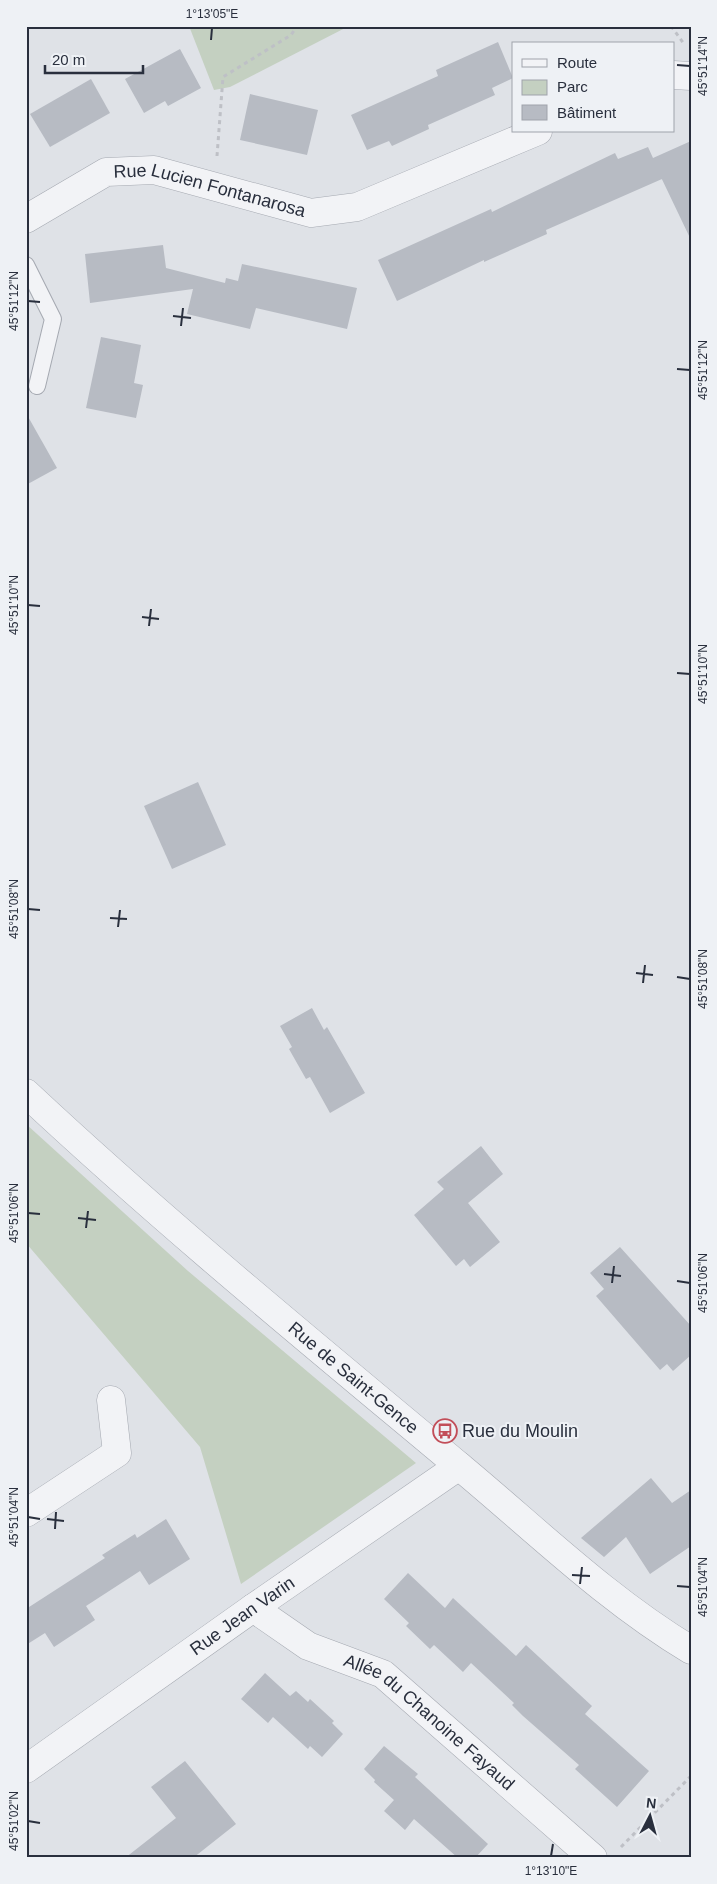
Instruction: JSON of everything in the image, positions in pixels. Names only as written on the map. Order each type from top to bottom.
[{"type":"street","points":[[674,76],[691,76]]},
{"type":"street","name":"Rue Lucien Fontanarosa","points":[[26,219],[106,172],[154,170],[311,213],[357,207],[536,132]]},
{"type":"street","name":"Rue de Saint-Gence","points":[[26,1093],[105,1167],[185,1236],[568,1560],[658,1631],[691,1650]]},
{"type":"street","points":[[26,1512],[117,1453],[111,1400]]},
{"type":"street","name":"Rue Jean Varin","points":[[26,1769],[253,1608],[459,1466]]},
{"type":"street","name":"Allée du Chanoine Fayaud","points":[[253,1608],[308,1646],[383,1674],[605,1854]]},
{"type":"lane","points":[[26,265],[53,320],[37,386]]},
{"type":"path","points":[[214,186],[223,77],[291,35],[297,26]]},
{"type":"path","points":[[671,26],[686,46]]},
{"type":"path","points":[[605,1854],[691,1776]]},
{"type":"green space","points":[[189,26],[349,26],[230,87],[214,90]]},
{"type":"green space","points":[[26,1124],[188,1271],[416,1463],[241,1584],[200,1447],[26,1243]]},
{"type":"building","points":[[498,42],[512,78],[492,88],[495,95],[428,125],[429,129],[392,146],[389,141],[367,150],[351,115],[438,76],[436,70]]},
{"type":"building","points":[[180,49],[201,88],[168,106],[165,101],[144,113],[125,79]]},
{"type":"building","points":[[91,79],[110,113],[50,147],[30,114]]},
{"type":"building","points":[[250,94],[318,110],[307,155],[240,140]]},
{"type":"building","points":[[691,141],[691,240],[662,179],[546,230],[547,234],[484,262],[484,260],[397,301],[378,260],[491,209],[492,212],[615,153],[618,159],[648,147],[653,158]]},
{"type":"building","points":[[163,245],[166,268],[225,283],[226,278],[238,281],[242,264],[357,288],[347,329],[256,308],[250,329],[187,314],[193,289],[90,303],[85,254]]},
{"type":"building","points":[[101,337],[141,345],[134,383],[143,385],[136,418],[86,408]]},
{"type":"building","points":[[26,413],[57,468],[26,485]]},
{"type":"building","points":[[198,782],[226,845],[172,869],[144,806]]},
{"type":"building","points":[[312,1008],[324,1030],[327,1027],[365,1093],[330,1113],[310,1077],[306,1079],[289,1049],[292,1047],[280,1026]]},
{"type":"building","points":[[481,1146],[503,1174],[468,1203],[500,1242],[470,1267],[464,1259],[456,1266],[414,1215],[444,1189],[437,1182]]},
{"type":"building","points":[[620,1247],[691,1326],[691,1355],[673,1371],[667,1364],[660,1370],[596,1296],[604,1289],[590,1273]]},
{"type":"building","points":[[651,1478],[672,1503],[691,1490],[691,1546],[650,1574],[626,1537],[604,1557],[581,1538]]},
{"type":"building","points":[[166,1519],[190,1559],[149,1585],[140,1571],[86,1606],[95,1620],[54,1647],[45,1633],[26,1645],[26,1609],[105,1558],[102,1555],[135,1534],[137,1538]]},
{"type":"building","points":[[408,1573],[445,1608],[453,1598],[516,1656],[526,1645],[592,1706],[585,1714],[649,1771],[617,1807],[575,1769],[579,1765],[523,1716],[512,1705],[514,1703],[471,1663],[463,1672],[434,1645],[430,1649],[406,1626],[409,1623],[384,1599]]},
{"type":"building","points":[[265,1673],[290,1696],[296,1691],[308,1702],[310,1699],[334,1721],[332,1723],[343,1734],[322,1757],[310,1746],[308,1749],[273,1717],[268,1723],[241,1699]]},
{"type":"building","points":[[384,1746],[418,1774],[415,1777],[488,1844],[475,1858],[458,1858],[414,1819],[405,1830],[384,1811],[394,1800],[374,1782],[375,1780],[364,1769]]},
{"type":"building","points":[[185,1761],[236,1824],[193,1858],[125,1858],[176,1818],[151,1787]]},
{"type":"place","name":"Rue du Moulin","points":[[445,1431]]}]
